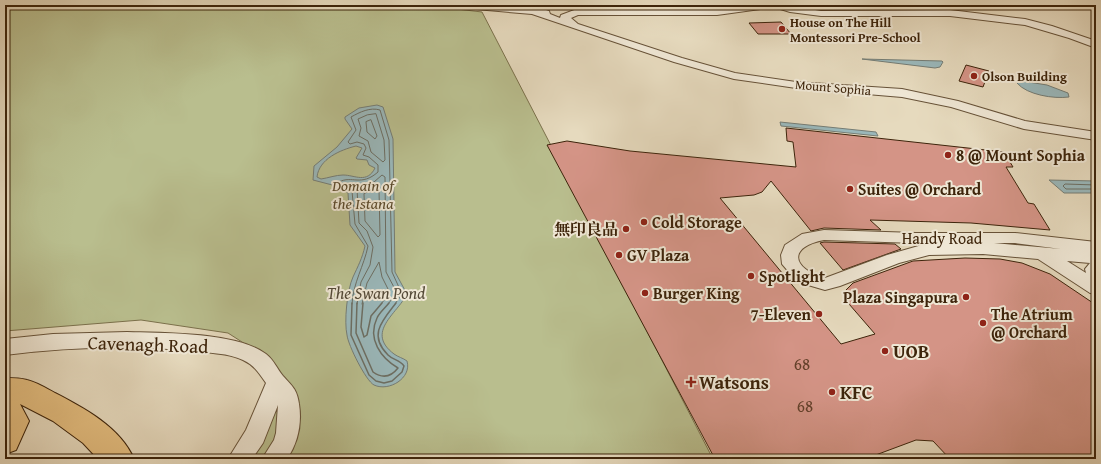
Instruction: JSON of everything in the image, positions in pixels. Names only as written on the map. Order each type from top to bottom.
[{"type":"highway","points":[[5,390],[26,392],[63,412],[94,433],[118,459]]},
{"type":"highway","points":[[5,406],[14,421],[5,440]]},
{"type":"street","points":[[464,5],[536,13],[717,12],[772,5]]},
{"type":"street","points":[[777,5],[794,11],[810,13],[929,11],[973,14],[1028,23],[1096,45]]},
{"type":"street","points":[[796,5],[810,13]]},
{"type":"street","points":[[573,24],[564,17],[582,12]]},
{"type":"street","name":"Mount Sophia","points":[[536,13],[705,69],[734,76],[796,85],[902,93],[954,104],[1030,126],[1096,136]]},
{"type":"street","points":[[623,53],[624,47],[631,44]]},
{"type":"street","name":"Handy Road","points":[[1096,248],[1015,238],[916,238],[824,235],[808,238],[791,249],[789,255],[790,264],[800,274],[814,281],[825,284],[834,282],[859,271],[929,249],[983,248],[1096,258]]},
{"type":"street","points":[[1015,238],[1040,252],[1096,288]]},
{"type":"street","points":[[1096,267],[1094,269],[1096,279]]},
{"type":"street","name":"Cavenagh Road","points":[[5,347],[102,340],[172,341],[240,349],[256,357],[269,370],[276,383],[283,388],[288,403],[288,429],[282,446],[273,459]]},
{"type":"street","points":[[239,459],[255,436],[276,383]]},
{"type":"green space","name":"Domain of the Istana","points":[[5,5],[423,5],[482,12],[713,459],[239,459],[284,393],[270,360],[228,333],[141,320],[5,331]]},
{"type":"water","points":[[862,59],[943,62],[940,67],[935,68]]},
{"type":"water","points":[[1022,81],[1047,85],[1068,93],[1069,97],[1049,97],[1027,91],[1017,83]]},
{"type":"water","name":"The Swan Pond","points":[[377,105],[383,107],[393,139],[395,272],[407,294],[386,323],[382,338],[386,346],[394,354],[407,361],[408,367],[403,378],[386,387],[374,385],[367,377],[354,354],[347,335],[346,314],[349,290],[365,246],[350,225],[348,193],[340,187],[313,180],[314,166],[337,147],[352,129],[345,117],[359,108]],"holes":[[[356,146],[362,148],[356,158],[367,160],[369,165],[375,168],[368,176],[360,178],[340,175],[321,179],[317,177],[322,165],[331,156]]]},
{"type":"water","points":[[780,122],[876,132],[878,136],[781,126]]},
{"type":"water","points":[[1049,180],[1096,181],[1096,193],[1064,193]]},
{"type":"building","points":[[781,22],[791,34],[758,34],[749,23]]},
{"type":"building","name":"Olson Building","points":[[966,65],[989,71],[983,87],[959,81]]},
{"type":"building","name":"Plaza Singapura","points":[[786,128],[1004,152],[1013,167],[1006,167],[1028,203],[1034,204],[1050,230],[971,223],[870,220],[881,230],[824,228],[811,231],[771,181],[762,192],[754,195],[720,198],[841,344],[875,334],[849,304],[846,290],[853,283],[913,261],[965,258],[1000,259],[1022,263],[1050,274],[1096,305],[1096,459],[950,459],[933,441],[916,440],[865,459],[715,459],[547,145],[567,141],[630,151],[796,167],[793,142],[787,141]]},
{"type":"building","points":[[820,243],[895,244],[901,249],[843,270]]},
{"type":"place","name":"House on The Hill Montessori Pre-School","points":[[782,29]]},
{"type":"place","name":"Olson Building","points":[[974,76]]},
{"type":"place","name":"8 @ Mount Sophia","points":[[948,155]]},
{"type":"place","name":"Suites @ Orchard","points":[[850,189]]},
{"type":"place","name":"Cold Storage","points":[[644,222]]},
{"type":"place","name":"無印良品","points":[[626,229]]},
{"type":"place","name":"GV Plaza","points":[[619,255]]},
{"type":"place","name":"Spotlight","points":[[751,276]]},
{"type":"place","name":"Burger King","points":[[645,293]]},
{"type":"place","name":"Plaza Singapura","points":[[966,297]]},
{"type":"place","name":"7-Eleven","points":[[819,314]]},
{"type":"place","name":"The Atrium @ Orchard","points":[[983,323]]},
{"type":"place","name":"UOB","points":[[885,351]]},
{"type":"place","name":"Watsons","points":[[691,382]]},
{"type":"place","name":"KFC","points":[[832,392]]}]
